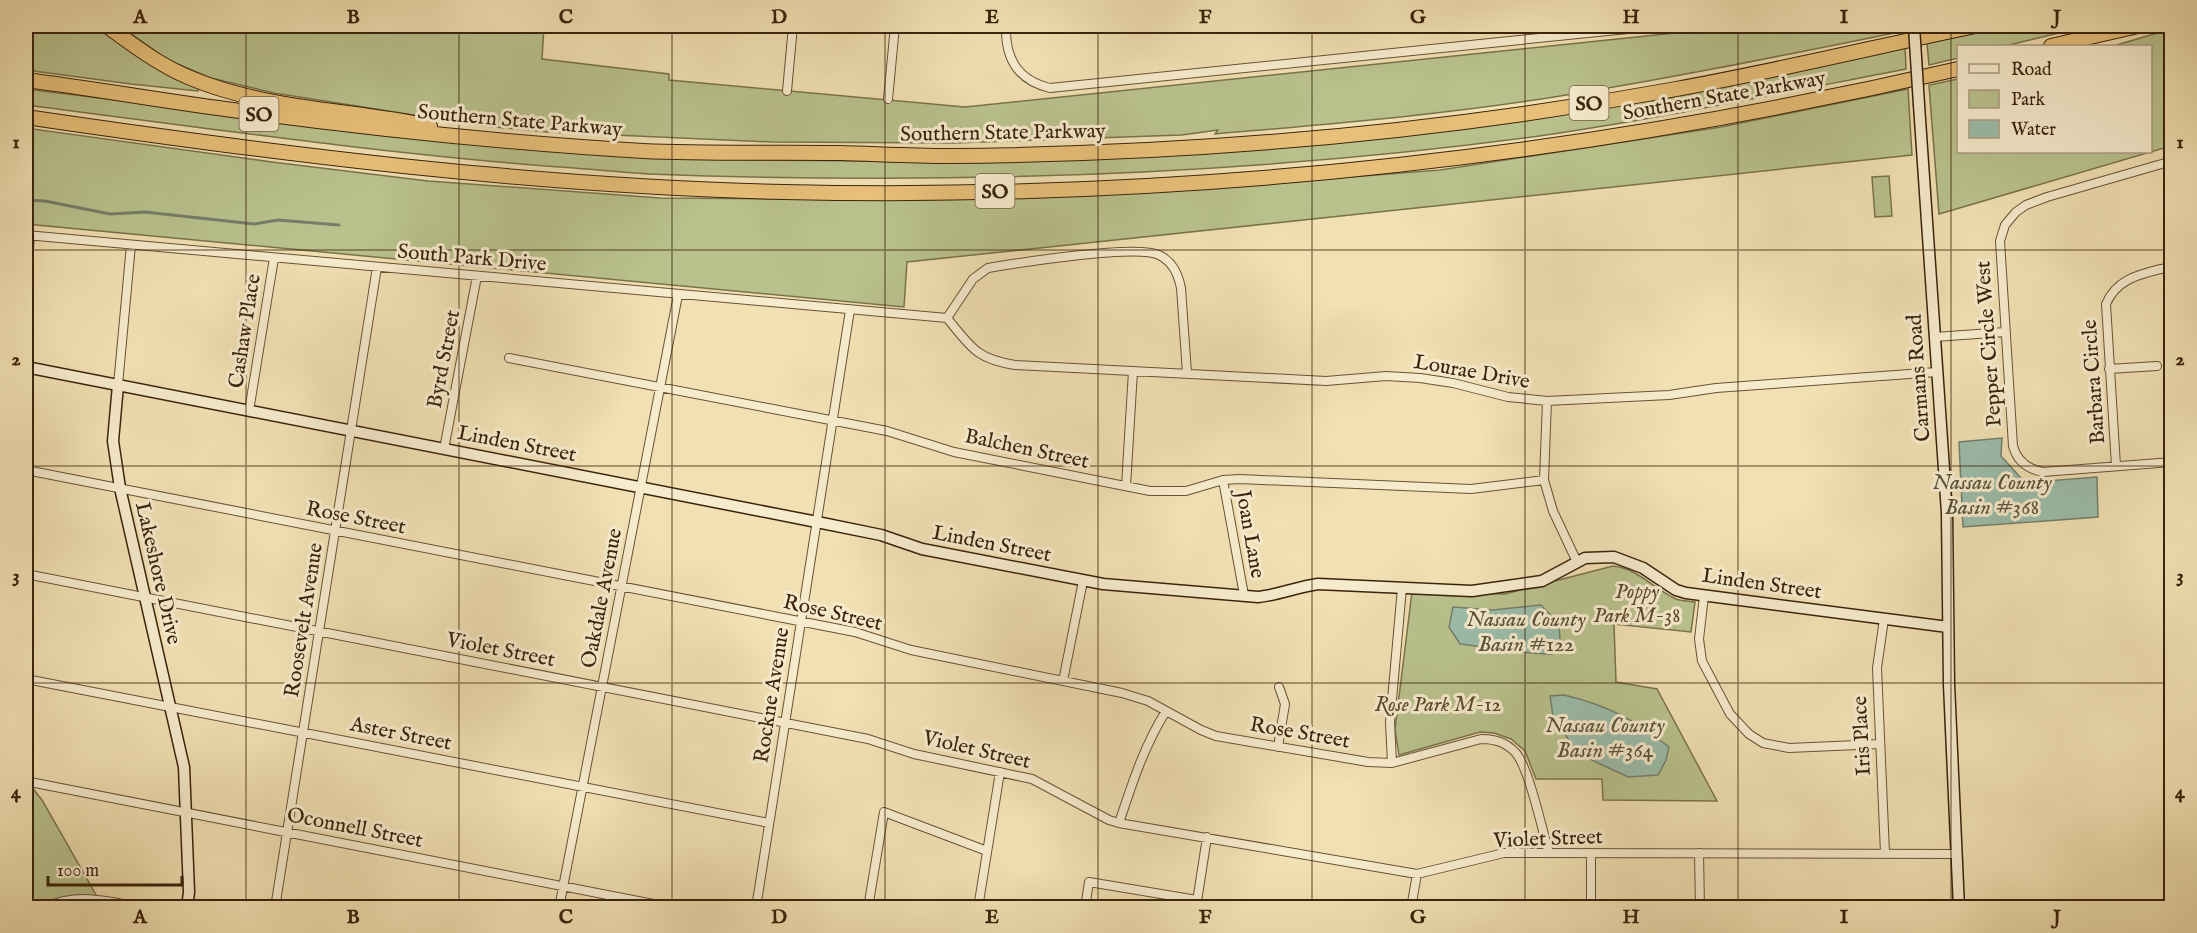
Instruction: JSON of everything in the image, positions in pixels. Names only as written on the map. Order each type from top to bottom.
[{"type":"highway","points":[[107,26],[153,59],[189,77],[228,91],[296,106],[391,118],[494,140]]},
{"type":"highway","name":"Southern State Parkway","points":[[26,80],[239,111],[494,140],[646,151],[729,154],[834,153],[946,156],[1123,151],[1233,144],[1436,124],[1641,95],[1746,76],[1975,26]]},
{"type":"highway","points":[[2055,45],[2138,26]]},
{"type":"highway","name":"Southern State Parkway","points":[[26,117],[230,147],[544,180],[787,192],[1033,190],[1210,182],[1450,159],[1696,123],[1845,95],[1957,69]]},
{"type":"street","points":[[787,91],[794,26]]},
{"type":"street","points":[[888,99],[895,26]]},
{"type":"street","points":[[1006,26],[1005,42],[1009,55],[1020,73],[1032,82],[1050,88],[1657,26]]},
{"type":"street","name":"Carmans Road","points":[[1914,26],[1947,513],[1948,627],[1959,908]]},
{"type":"street","name":"Pepper Circle West","points":[[2116,466],[2043,472],[2033,471],[2019,460],[2013,446],[2000,242],[2006,225],[2016,212],[2026,206],[2048,197],[2172,161]]},
{"type":"street","points":[[26,282],[28,236]]},
{"type":"street","name":"South Park Drive","points":[[28,236],[915,317],[947,318]]},
{"type":"street","name":"Lakeshore Drive","points":[[130,245],[113,441],[120,488],[184,767],[189,892],[187,908]]},
{"type":"street","points":[[947,318],[972,279],[988,268],[1090,256],[1149,252],[1167,260],[1179,276],[1187,373]]},
{"type":"street","name":"Cashaw Place","points":[[249,411],[274,258]]},
{"type":"street","name":"Barbara Circle","points":[[2116,466],[2106,304],[2110,293],[2121,282],[2172,266]]},
{"type":"street","name":"Roosevelt Avenue","points":[[275,908],[377,267]]},
{"type":"street","name":"Byrd Street","points":[[444,449],[477,276]]},
{"type":"street","name":"Oakdale Avenue","points":[[559,908],[678,295]]},
{"type":"street","name":"Rockne Avenue","points":[[756,908],[850,310]]},
{"type":"street","name":"Lourae Drive","points":[[947,318],[973,350],[995,362],[1015,365],[1326,381],[1386,376],[1420,378],[1453,383],[1508,397],[1547,401],[1669,395],[1716,388],[1937,372]]},
{"type":"street","points":[[1935,337],[2005,332]]},
{"type":"street","name":"Balchen Street","points":[[509,358],[887,431],[954,452],[1150,491],[1173,492],[1223,480],[1263,479],[1471,489],[1544,480]]},
{"type":"street","points":[[2109,369],[2157,366]]},
{"type":"street","name":"Linden Street","points":[[26,367],[817,522],[881,535],[922,549],[1083,581],[1258,597],[1318,584],[1472,591],[1526,585],[1542,581],[1585,558],[1614,557],[1643,568],[1676,590],[1704,596],[1948,627]]},
{"type":"street","points":[[1126,486],[1133,371]]},
{"type":"street","points":[[1547,401],[1544,480],[1553,511],[1577,562]]},
{"type":"street","points":[[2116,466],[2172,462]]},
{"type":"street","name":"Rose Street","points":[[26,470],[855,632],[911,650],[1148,700],[1216,736],[1368,762],[1392,763],[1481,739],[1494,739],[1506,744],[1516,753],[1524,766],[1549,853]]},
{"type":"street","name":"Joan Lane","points":[[1223,480],[1244,595]]},
{"type":"street","name":"Violet Street","points":[[26,574],[868,739],[914,754],[1032,778],[1109,820],[1119,823],[1417,874],[1504,853],[1958,854]]},
{"type":"street","points":[[1063,681],[1083,581]]},
{"type":"street","points":[[1392,763],[1389,722],[1402,588]]},
{"type":"street","points":[[1704,596],[1699,639],[1702,661],[1730,714],[1749,734],[1763,743],[1789,748],[1880,744]]},
{"type":"street","name":"Iris Place","points":[[1884,619],[1877,668],[1885,853]]},
{"type":"street","name":"Aster Street","points":[[26,679],[769,823]]},
{"type":"street","points":[[1278,747],[1285,704],[1279,687]]},
{"type":"street","points":[[1119,823],[1141,758],[1152,733],[1166,711]]},
{"type":"street","points":[[978,908],[1000,772]]},
{"type":"street","name":"Oconnell Street","points":[[30,782],[674,908]]},
{"type":"street","points":[[868,908],[884,812],[987,851]]},
{"type":"street","points":[[1085,908],[1089,882],[1196,904],[1207,837]]},
{"type":"street","points":[[1591,853],[1591,908]]},
{"type":"street","points":[[1699,853],[1700,908]]},
{"type":"street","points":[[1411,908],[1417,874]]},
{"type":"street","points":[[44,908],[57,902],[78,898],[96,898],[143,908]]},
{"type":"green space","points":[[26,26],[100,26],[129,47],[199,87],[198,91],[26,70]]},
{"type":"green space","points":[[120,26],[544,26],[542,59],[669,74],[669,80],[965,107],[1742,26],[1929,26],[1648,81],[1470,109],[1215,134],[1218,130],[1182,135],[954,143],[771,142],[548,132],[484,126],[274,93],[211,78],[168,60]]},
{"type":"green space","points":[[2010,26],[2088,26],[2009,45],[1957,45],[1957,58],[1929,65],[1927,43]]},
{"type":"green space","points":[[2171,29],[2171,146],[2152,152],[2152,45],[2116,45]]},
{"type":"green space","points":[[1905,46],[1906,69],[1579,130],[1312,161],[1092,174],[870,178],[649,174],[415,154],[26,105],[26,89],[417,137],[539,149],[755,160],[975,162],[1515,120],[1670,98]]},
{"type":"green space","points":[[1957,79],[1957,153],[2147,153],[1939,214],[1929,85]]},
{"type":"green space","points":[[1908,89],[1912,155],[907,262],[904,307],[26,224],[26,128],[428,181],[660,198],[919,200],[1053,197],[1183,190],[1440,170],[1721,127]]},
{"type":"green space","points":[[1889,176],[1892,216],[1875,217],[1872,177]]},
{"type":"green space","points":[[1613,566],[1638,575],[1676,599],[1695,602],[1691,632],[1614,624],[1616,682],[1657,689],[1717,801],[1603,800],[1602,779],[1536,779],[1525,751],[1511,739],[1494,733],[1480,732],[1399,755],[1395,729],[1412,592],[1505,594]]},
{"type":"green space","points":[[26,780],[42,800],[103,907],[26,907]]},
{"type":"water","name":"Nassau County Basin #368","points":[[2002,438],[2001,456],[2021,478],[2034,482],[2097,477],[2098,517],[1963,527],[1959,442]]},
{"type":"water","name":"Nassau County Basin #122","points":[[1541,605],[1559,624],[1560,640],[1552,654],[1460,644],[1449,627],[1453,607],[1493,610]]},
{"type":"water","name":"Nassau County Basin #364","points":[[1564,695],[1620,715],[1669,747],[1666,760],[1658,775],[1628,777],[1577,753],[1553,716],[1550,696]]},
{"type":"waterway","points":[[26,200],[45,201],[110,214],[145,212],[254,224],[278,220],[339,225]]},
{"type":"park label","name":"Poppy Park M-38","points":[[1637,603]]},
{"type":"park label","name":"Rose Park M-12","points":[[1438,704]]}]
